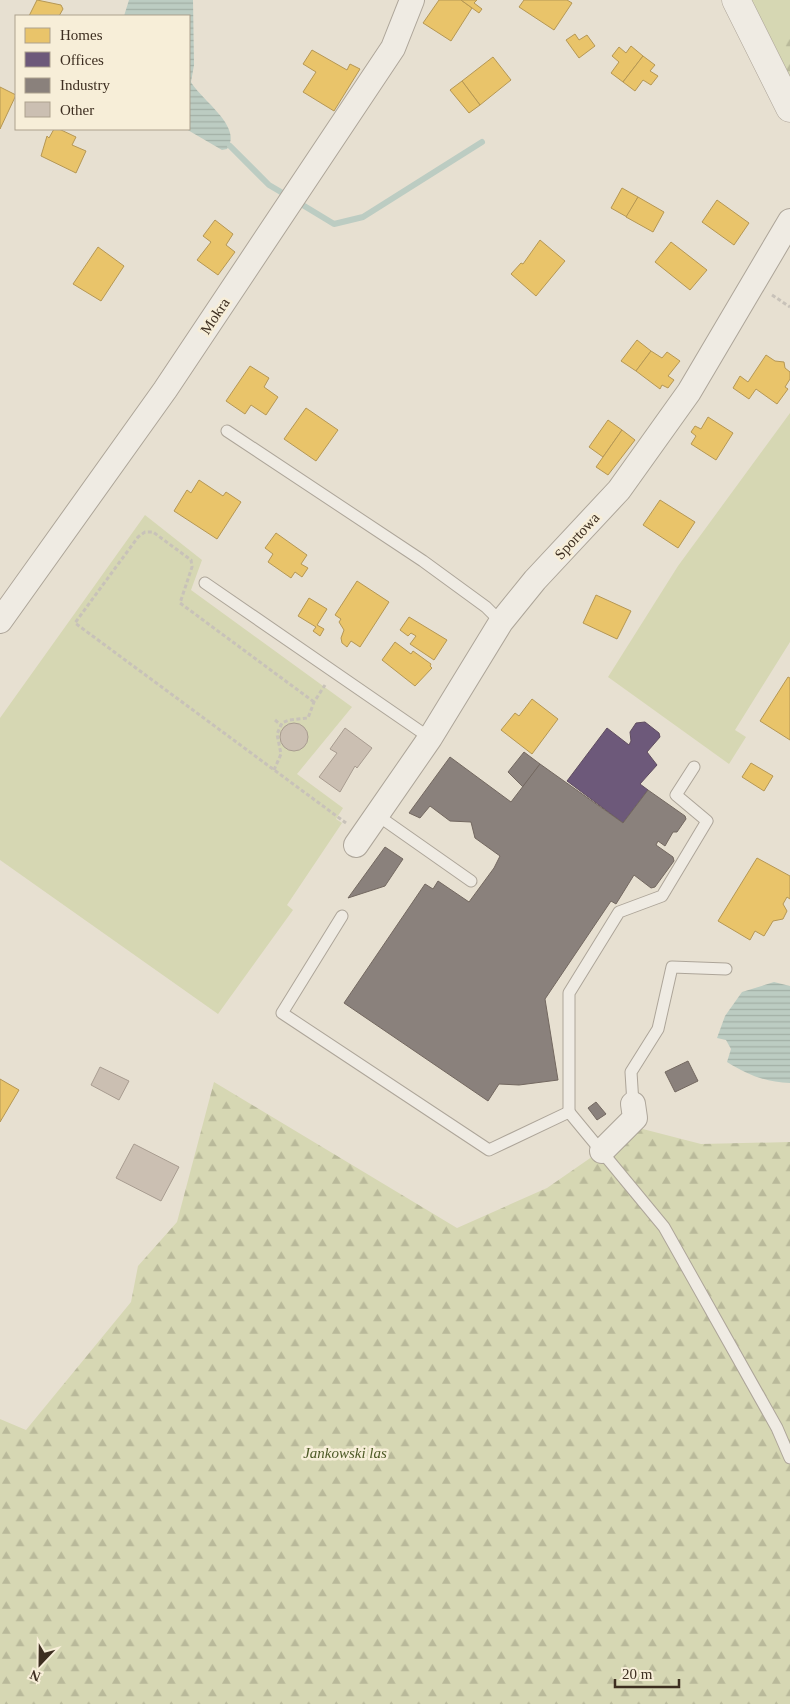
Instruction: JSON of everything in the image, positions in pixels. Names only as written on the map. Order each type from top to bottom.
[{"type":"street","name":"Mokra","points":[[0,621],[165,390],[382,65],[393,48],[412,0]]},
{"type":"street","points":[[736,0],[790,108]]},
{"type":"street","name":"Sportowa","points":[[360,840],[430,738],[501,622],[535,580],[619,490],[688,392],[790,221]]},
{"type":"street","points":[[602,1151],[635,1118],[633,1104]]},
{"type":"lane","points":[[227,431],[423,561],[486,607],[501,622]]},
{"type":"lane","points":[[205,584],[430,738]]},
{"type":"lane","points":[[694,767],[676,795],[707,821],[662,896],[620,912],[569,993],[569,1112],[664,1227],[778,1428],[790,1458]]},
{"type":"lane","points":[[377,814],[471,881]]},
{"type":"lane","points":[[342,916],[282,1013],[489,1150],[569,1112]]},
{"type":"lane","points":[[633,1104],[632,1072],[658,1029],[672,967],[726,969]]},
{"type":"path","points":[[274,770],[281,754],[277,734],[281,725],[289,720],[308,718],[314,702],[180,603],[192,567],[191,560],[153,532],[145,532],[138,538],[75,622],[274,770],[360,840]]},
{"type":"path","points":[[275,720],[281,725]]},
{"type":"green space","points":[[744,0],[790,0],[790,93]]},
{"type":"green space","points":[[790,22],[790,90],[783,78],[787,27]]},
{"type":"green space","points":[[790,413],[790,642],[735,730],[746,737],[729,764],[608,677],[678,566]]},
{"type":"green space","points":[[145,515],[202,560],[191,590],[352,707],[297,774],[343,808],[336,819],[342,823],[287,905],[293,910],[218,1014],[0,860],[0,718]]},
{"type":"green space","name":"Jankowski las","points":[[214,1082],[457,1228],[547,1188],[635,1127],[701,1144],[790,1142],[790,1704],[0,1704],[0,1419],[26,1430],[131,1302],[138,1266],[177,1222]]},
{"type":"shaded area","points":[[129,0],[193,0],[194,65],[191,82],[219,114],[230,132],[231,141],[227,149],[222,150],[188,130],[190,130],[190,15],[124,15]]},
{"type":"shaded area","points":[[774,982],[790,986],[790,1083],[757,1077],[727,1062],[731,1049],[726,1040],[717,1038],[725,1016],[742,992]]},
{"type":"building: Homes","points":[[37,0],[61,5],[63,9],[60,15],[30,15]]},
{"type":"building: Homes","points":[[439,0],[461,0],[472,8],[451,41],[423,23]]},
{"type":"building: Homes","points":[[461,0],[477,0],[474,3],[482,9],[479,13]]},
{"type":"building: Homes","points":[[524,0],[567,0],[572,3],[554,30],[519,7]]},
{"type":"building: Homes","points":[[575,34],[579,40],[587,35],[595,46],[579,58],[566,40]]},
{"type":"building: Homes","points":[[631,46],[643,56],[623,82],[611,73],[619,62],[612,56],[619,47],[626,53]]},
{"type":"building: Homes","points":[[312,50],[347,70],[350,64],[360,69],[334,111],[303,92],[316,72],[303,64]]},
{"type":"building: Homes","points":[[643,56],[655,65],[650,71],[658,76],[651,85],[643,80],[635,91],[623,82]]},
{"type":"building: Homes","points":[[493,57],[511,80],[480,105],[462,81]]},
{"type":"building: Homes","points":[[462,81],[480,105],[469,113],[450,90]]},
{"type":"building: Homes","points":[[0,87],[15,94],[15,97],[0,129]]},
{"type":"building: Homes","points":[[53,130],[61,130],[76,137],[72,145],[86,151],[76,173],[41,156],[47,136],[49,138]]},
{"type":"building: Homes","points":[[622,188],[638,197],[627,217],[611,208]]},
{"type":"building: Homes","points":[[638,197],[664,212],[653,232],[626,217]]},
{"type":"building: Homes","points":[[717,200],[749,223],[734,245],[702,222]]},
{"type":"building: Homes","points":[[215,220],[233,234],[226,245],[235,252],[218,275],[197,260],[211,242],[203,236]]},
{"type":"building: Homes","points":[[540,240],[565,261],[536,296],[511,274],[521,263],[523,264]]},
{"type":"building: Homes","points":[[671,242],[707,270],[690,290],[655,262]]},
{"type":"building: Homes","points":[[98,247],[124,266],[101,301],[73,284]]},
{"type":"building: Homes","points":[[637,340],[651,351],[636,371],[621,361]]},
{"type":"building: Homes","points":[[651,351],[662,358],[667,352],[680,361],[668,376],[674,380],[668,388],[662,385],[660,389],[636,371]]},
{"type":"building: Homes","points":[[766,355],[775,361],[784,362],[785,368],[790,372],[790,379],[785,387],[788,389],[777,404],[756,389],[749,399],[733,388],[740,376],[748,382]]},
{"type":"building: Homes","points":[[250,366],[269,378],[264,387],[278,397],[266,415],[251,405],[245,414],[226,401]]},
{"type":"building: Homes","points":[[306,408],[338,430],[316,461],[284,439]]},
{"type":"building: Homes","points":[[708,417],[733,433],[716,460],[691,444],[696,436],[691,432],[695,426],[701,429]]},
{"type":"building: Homes","points":[[608,420],[622,430],[603,457],[589,447]]},
{"type":"building: Homes","points":[[622,430],[635,440],[608,475],[596,467]]},
{"type":"building: Homes","points":[[199,480],[223,496],[226,492],[241,502],[217,539],[174,511],[187,490],[191,493]]},
{"type":"building: Homes","points":[[660,500],[695,522],[678,548],[643,525]]},
{"type":"building: Homes","points":[[276,533],[307,555],[301,564],[308,568],[302,577],[295,572],[291,578],[268,562],[273,554],[265,548]]},
{"type":"building: Homes","points":[[357,581],[389,602],[360,647],[351,641],[347,647],[342,643],[341,638],[344,630],[339,622],[341,619],[335,615]]},
{"type":"building: Homes","points":[[596,595],[631,611],[617,639],[583,623]]},
{"type":"building: Homes","points":[[309,598],[327,609],[317,625],[324,629],[320,636],[313,631],[316,627],[298,616]]},
{"type":"building: Homes","points":[[409,617],[447,640],[434,660],[410,644],[416,636],[411,633],[408,636],[400,630]]},
{"type":"building: Homes","points":[[395,642],[411,654],[413,651],[431,664],[432,668],[415,686],[382,660]]},
{"type":"building: Homes","points":[[788,677],[790,678],[790,740],[760,721]]},
{"type":"building: Homes","points":[[532,699],[558,719],[532,754],[501,730],[515,713],[519,716]]},
{"type":"building: Homes","points":[[751,763],[773,776],[764,791],[742,777]]},
{"type":"building: Homes","points":[[757,858],[790,876],[790,899],[787,897],[783,904],[787,911],[783,919],[773,921],[764,936],[755,931],[750,940],[718,921]]},
{"type":"building: Homes","points":[[0,1079],[19,1090],[0,1122]]},
{"type":"building: Offices","points":[[645,722],[659,733],[660,737],[647,752],[657,765],[640,784],[648,790],[623,823],[567,781],[607,728],[629,745],[631,741],[630,732],[636,723]]},
{"type":"building: Industry","points":[[524,752],[540,764],[523,787],[508,772]]},
{"type":"building: Industry","points":[[450,757],[511,802],[540,764],[623,823],[648,790],[685,816],[686,819],[677,832],[673,832],[665,846],[658,841],[656,845],[673,857],[674,861],[655,887],[651,888],[634,875],[616,904],[611,901],[545,999],[558,1080],[519,1085],[499,1084],[488,1101],[344,1003],[425,884],[433,889],[438,881],[469,902],[494,868],[500,856],[475,838],[471,822],[450,821],[430,806],[420,818],[409,813]]},
{"type":"building: Industry","points":[[385,847],[403,859],[385,886],[348,898]]},
{"type":"building: Industry","points":[[688,1061],[698,1081],[675,1092],[665,1072]]},
{"type":"building: Industry","points":[[596,1102],[606,1114],[597,1120],[588,1108]]},
{"type":"building: Other","points":[[294,723],[304,727],[308,737],[304,747],[294,751],[284,747],[280,737],[284,727]]},
{"type":"building: Other","points":[[345,728],[372,748],[357,768],[355,766],[340,792],[319,777],[337,753],[330,749]]},
{"type":"building: Other","points":[[100,1067],[129,1081],[119,1100],[91,1085]]},
{"type":"building: Other","points":[[134,1144],[179,1167],[161,1201],[116,1178]]},
{"type":"waterway","points":[[301,204],[334,224],[363,217],[482,142]]},
{"type":"waterway","points":[[230,146],[269,185],[286,195]]}]
